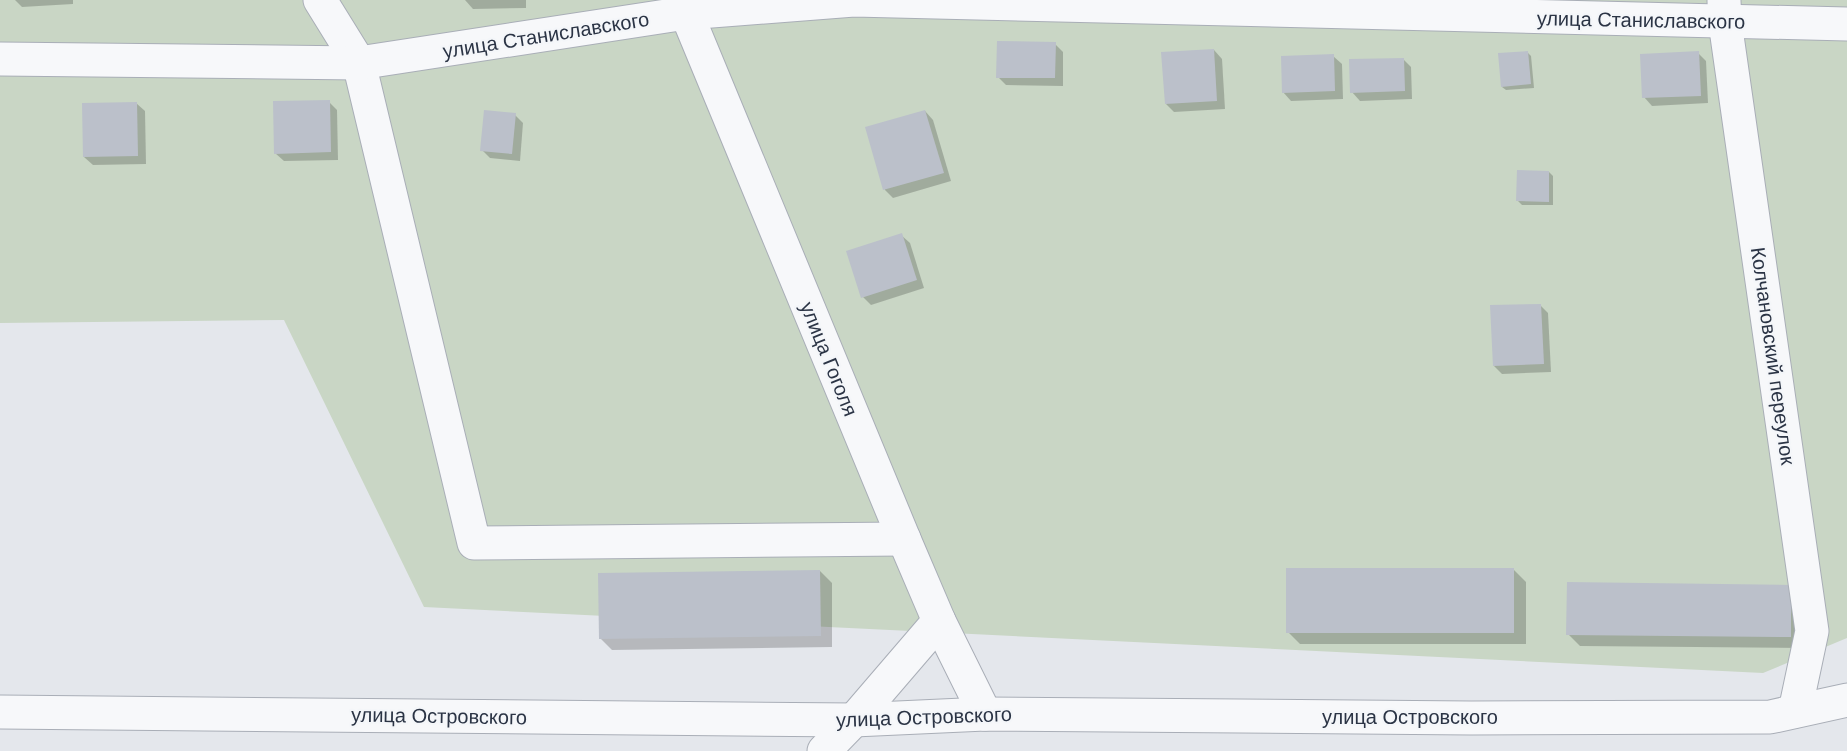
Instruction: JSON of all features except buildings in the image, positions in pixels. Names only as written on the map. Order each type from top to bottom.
[{"type":"street","points":[[320,0],[359,63],[474,543],[904,539]]},
{"type":"street","name":"улица Станиславского","points":[[0,59],[359,63],[684,7],[854,0],[1725,11],[1847,24]]},
{"type":"street","name":"улица Гоголя","points":[[684,7],[904,539],[939,621],[985,714]]},
{"type":"street","name":"Колчановский переулок","points":[[1725,11],[1812,631],[1795,711]]},
{"type":"street","points":[[824,751],[854,720],[939,621]]},
{"type":"street","name":"улица Островского","points":[[0,712],[854,720],[985,714],[1495,718],[1770,717],[1847,700]]},
{"type":"green space","points":[[0,0],[1847,0],[1847,638],[1763,673],[424,607],[284,320],[0,323]]}]
